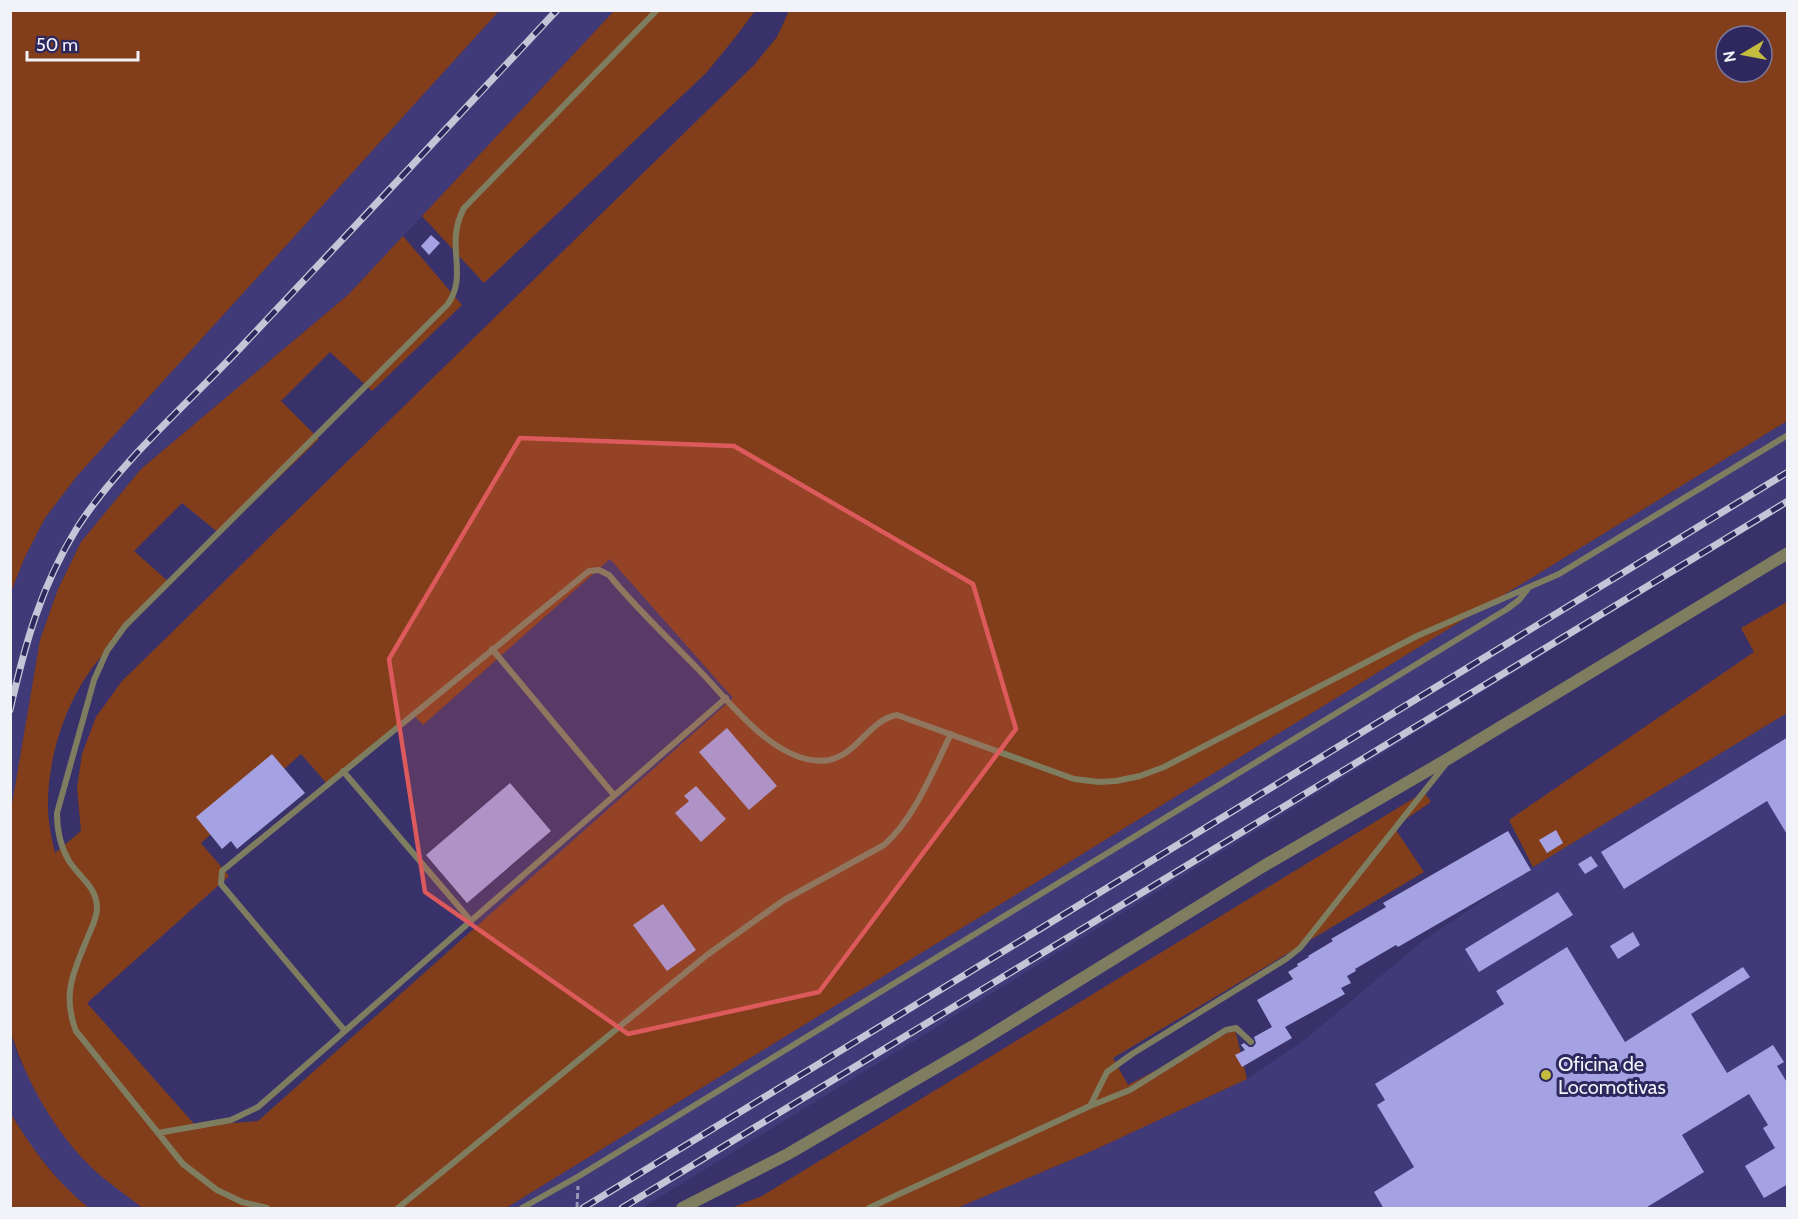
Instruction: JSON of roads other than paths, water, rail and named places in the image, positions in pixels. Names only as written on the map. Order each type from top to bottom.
[{"type":"street","points":[[682,1209],[788,1154],[883,1100],[1262,867],[1451,757],[1788,553]]},
{"type":"lane","points":[[267,1209],[229,1197],[205,1183],[183,1164],[76,1030],[69,1008],[70,986],[95,920],[97,908],[93,890],[76,871],[65,853],[58,834],[57,813],[89,694],[100,665],[116,638],[136,615],[448,304],[456,286],[454,238],[457,222],[464,208],[657,10]]},
{"type":"lane","points":[[345,1031],[221,884],[224,868],[585,574],[599,570],[609,575],[767,738],[782,748],[811,760],[829,760],[846,754],[882,721],[897,715],[1074,779],[1107,782],[1132,778],[1164,766],[1429,630],[1560,574],[1788,435]]},
{"type":"lane","points":[[522,1209],[1507,609],[1519,600],[1527,589]]},
{"type":"lane","points":[[492,649],[614,795]]},
{"type":"lane","points":[[158,1132],[231,1120],[250,1112],[726,698]]},
{"type":"lane","points":[[398,1209],[707,955],[775,906],[877,850],[891,838],[909,816],[951,734]]},
{"type":"lane","points":[[1090,1106],[1107,1072],[1300,948],[1451,757]]},
{"type":"lane","points":[[343,771],[471,921]]},
{"type":"lane","points":[[869,1209],[1090,1106],[1130,1090],[1226,1030],[1236,1028],[1251,1042]]},
{"type":"railway","points":[[10,710],[28,639],[53,572],[77,528],[95,503],[135,455],[244,344],[557,10]]},
{"type":"railway","points":[[583,1208],[1788,472]]},
{"type":"railway","points":[[622,1208],[1788,501]]},
{"type":"place","name":"Oficina de Locomotivas","points":[[1546,1075]]}]
